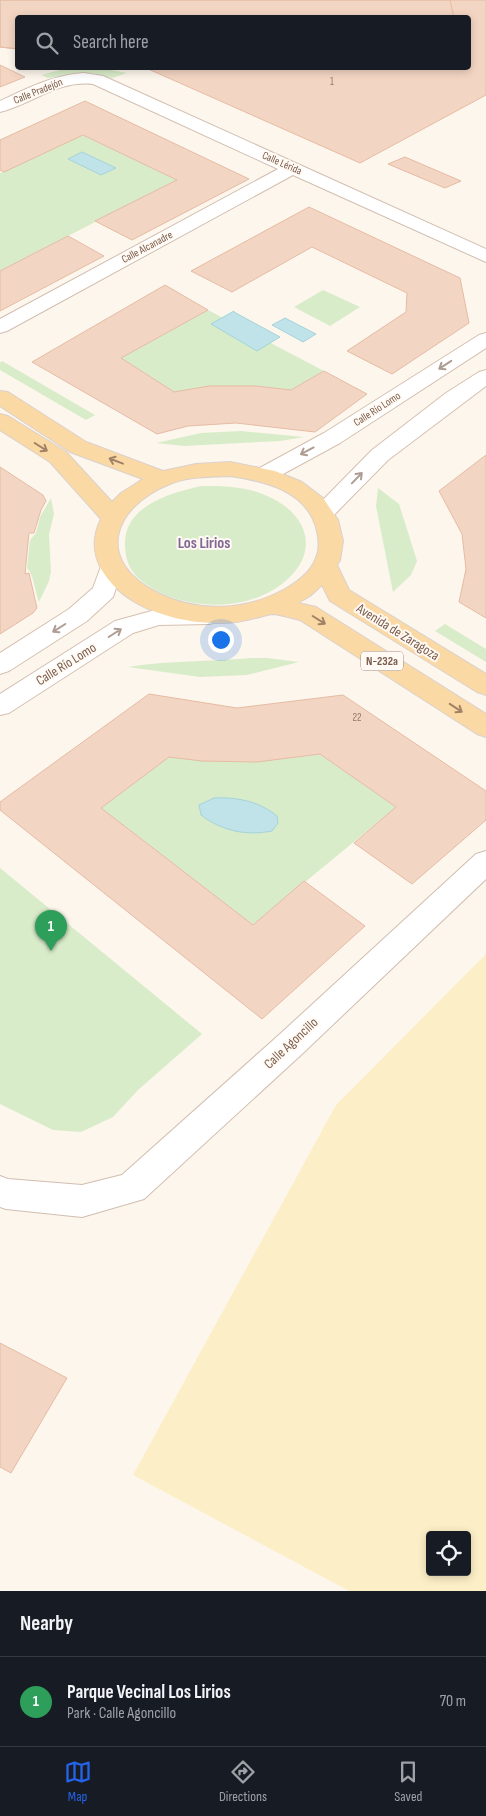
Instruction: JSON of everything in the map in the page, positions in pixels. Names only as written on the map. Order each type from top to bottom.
[{"type":"main road","points":[[0,397],[78,447],[162,478]]},
{"type":"main road","points":[[0,421],[58,457],[112,516]]},
{"type":"main road","name":"N-232a","points":[[230,469],[264,475],[289,484],[309,497],[323,513],[330,530],[331,548],[325,565],[313,581],[295,595],[273,606],[248,612],[223,615],[187,613],[154,603],[128,587],[111,567],[106,550],[106,532],[112,516],[132,494],[162,478],[195,470],[230,469]]},
{"type":"main road","name":"Avenida de Zaragoza","points":[[325,565],[338,595],[486,686]]},
{"type":"main road","name":"N-232a","points":[[273,606],[307,613],[486,727]]},
{"type":"street","name":"Calle Pradejón","points":[[0,107],[60,81],[76,77]]},
{"type":"street","name":"Calle Lérida","points":[[76,77],[97,80],[486,256]]},
{"type":"street","name":"Calle Alcanadre","points":[[0,327],[293,168]]},
{"type":"street","name":"Calle Río Lomo","points":[[264,475],[332,438],[486,339]]},
{"type":"street","points":[[323,513],[380,455],[486,376]]},
{"type":"street","points":[[0,665],[78,615],[104,592],[111,567]]},
{"type":"street","name":"Calle Río Lomo","points":[[0,706],[124,627],[159,617],[223,615]]},
{"type":"street","name":"Calle Agoncillo","points":[[0,1191],[6,1194],[82,1201],[132,1188],[291,1044],[486,862]]},
{"type":"green space","points":[[60,70],[111,70],[127,73],[112,78],[92,73],[78,73],[48,78],[41,75]]},
{"type":"green space","points":[[83,135],[177,180],[0,271],[0,173]]},
{"type":"green space","points":[[323,290],[360,307],[330,326],[294,307]]},
{"type":"green space","points":[[208,310],[324,371],[291,390],[256,386],[209,386],[174,392],[121,358]]},
{"type":"green space","points":[[2,361],[95,415],[86,420],[0,370],[0,363]]},
{"type":"green space","points":[[241,431],[304,437],[280,441],[184,446],[156,443],[201,433]]},
{"type":"green space","points":[[201,486],[250,490],[276,500],[290,510],[300,522],[305,536],[305,550],[300,564],[289,577],[273,590],[257,598],[221,605],[184,601],[167,595],[151,587],[134,574],[125,550],[126,532],[132,521],[140,511],[151,504],[176,493]]},
{"type":"green space","points":[[378,488],[399,504],[417,561],[411,575],[393,592],[376,506]]},
{"type":"green space","points":[[51,498],[54,514],[49,534],[51,572],[39,602],[33,579],[27,568],[30,540],[36,533],[40,517]]},
{"type":"green space","points":[[445,624],[486,649],[486,662],[435,631]]},
{"type":"green space","points":[[251,658],[299,662],[247,675],[200,677],[128,667],[159,663]]},
{"type":"green space","points":[[320,754],[396,807],[253,925],[101,808],[169,757],[207,761],[244,761]]},
{"type":"green space","points":[[0,868],[202,1034],[138,1090],[113,1117],[81,1132],[53,1130],[0,1104]]},
{"type":"sand","points":[[486,954],[486,1591],[349,1591],[133,1475],[336,1105]]},
{"type":"water","points":[[82,152],[116,168],[101,175],[68,159]]},
{"type":"water","points":[[234,311],[280,337],[257,351],[211,324]]},
{"type":"water","points":[[285,318],[316,334],[303,342],[272,325]]},
{"type":"water","points":[[214,798],[231,798],[255,803],[277,816],[278,823],[272,831],[253,833],[235,831],[217,825],[201,815],[199,805]]},
{"type":"building","points":[[0,0],[486,0],[486,95],[360,163],[151,70],[471,70],[471,15],[15,15],[15,49],[0,47]]},
{"type":"building","points":[[0,0],[450,0],[453,15],[15,15],[15,49],[0,47]]},
{"type":"building","points":[[0,65],[25,77],[0,87]]},
{"type":"building","points":[[85,101],[249,179],[132,240],[95,221],[177,180],[83,135],[4,172],[0,170],[0,140]]},
{"type":"building","points":[[405,157],[461,181],[445,188],[388,164]]},
{"type":"building","points":[[309,207],[460,278],[469,323],[392,374],[347,351],[406,312],[407,293],[312,247],[232,292],[191,271]]},
{"type":"building","points":[[68,236],[104,256],[0,311],[0,271]]},
{"type":"building","points":[[165,285],[208,310],[121,358],[174,392],[209,386],[256,386],[291,390],[324,371],[367,394],[315,432],[236,423],[188,426],[157,434],[32,362]]},
{"type":"building","points":[[486,455],[486,618],[459,602],[466,569],[462,534],[439,491]]},
{"type":"building","points":[[0,467],[43,495],[46,501],[41,510],[34,533],[29,533],[25,574],[29,573],[37,608],[33,613],[0,634]]},
{"type":"building","points":[[149,694],[237,708],[343,695],[486,791],[486,820],[412,884],[354,843],[396,807],[320,754],[257,762],[202,761],[169,757],[101,808],[253,925],[304,881],[365,926],[262,1019],[0,810],[0,802]]},
{"type":"building","points":[[0,1343],[67,1378],[11,1473],[0,1467]]},
{"type":"place","name":"Parque Vecinal Los Lirios","points":[[51,951]]},
{"type":"district","name":"Los Lirios","points":[[204,543]]}]
